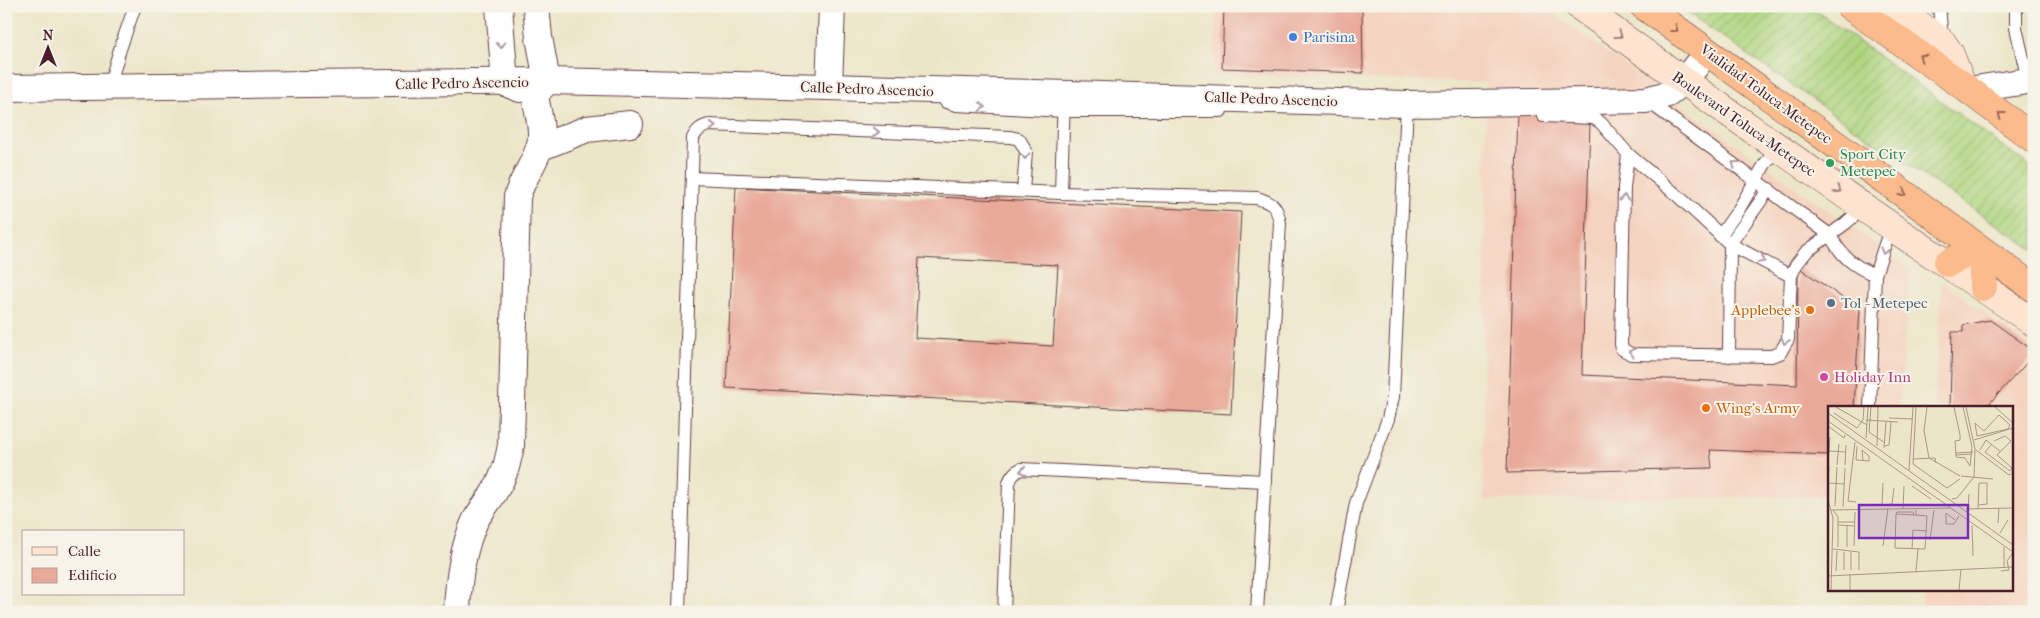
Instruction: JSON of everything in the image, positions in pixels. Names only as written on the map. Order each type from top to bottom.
[{"type":"highway","name":"Vialidad Toluca-Metepec","points":[[1644,6],[2034,288]]},
{"type":"highway","points":[[1850,6],[1965,87],[2034,139]]},
{"type":"highway","points":[[1948,263],[1981,250],[1984,287]]},
{"type":"main road","name":"Boulevard Toluca-Metepec","points":[[1579,6],[1782,151],[1984,287],[2034,323]]},
{"type":"main road","points":[[1894,6],[1942,42],[1950,54],[1965,87]]},
{"type":"street","points":[[499,6],[504,83]]},
{"type":"street","points":[[458,612],[458,582],[465,547],[476,520],[497,487],[507,466],[511,445],[517,197],[524,177],[539,148],[541,138],[541,88],[536,6]]},
{"type":"street","points":[[829,87],[832,6]]},
{"type":"street","name":"Calle Pedro Ascencio","points":[[6,88],[504,83],[541,88],[829,87],[944,91],[1064,102],[1232,98],[1407,104],[1646,100],[1668,94],[1684,81],[1707,52]]},
{"type":"street","points":[[1965,87],[2031,80]]},
{"type":"street","points":[[539,148],[587,129],[630,124]]},
{"type":"lane","points":[[109,87],[135,6]]},
{"type":"lane","points":[[1939,6],[1942,42]]},
{"type":"lane","points":[[2016,6],[2016,28],[2031,80]]},
{"type":"lane","points":[[1646,100],[1830,235],[1838,250],[1847,260],[1858,268],[1875,275]]},
{"type":"lane","points":[[1061,193],[1064,102]]},
{"type":"lane","points":[[1336,612],[1356,504],[1388,419],[1393,397],[1407,104]]},
{"type":"lane","points":[[1543,116],[1594,118],[1601,123],[1628,154],[1678,196],[1725,240],[1791,276]]},
{"type":"lane","points":[[679,612],[693,138],[696,132],[702,127],[709,125],[1010,137],[1019,140],[1026,151],[1023,191]]},
{"type":"lane","points":[[1729,356],[1725,240],[1768,160],[1782,151]]},
{"type":"lane","points":[[1628,154],[1624,188],[1622,349],[1630,354],[1771,356],[1780,353],[1788,340],[1791,276],[1796,265],[1806,252],[1846,223],[1864,207]]},
{"type":"lane","points":[[692,178],[1061,193],[1256,198],[1269,202],[1278,211],[1280,223],[1257,612]]},
{"type":"lane","points":[[1725,240],[1768,189]]},
{"type":"lane","points":[[1870,406],[1875,275],[1891,226]]},
{"type":"lane","points":[[1004,612],[1009,483],[1011,476],[1021,470],[1265,480]]},
{"type":"shaded area","points":[[1216,6],[1542,6],[1910,269],[1899,406],[1828,406],[1828,496],[1483,500],[1486,83],[1214,74]]},
{"type":"shaded area","points":[[1942,282],[2034,349],[2034,612],[1921,612],[1922,590],[2012,590],[2012,406],[1934,406]]},
{"type":"green space","points":[[1678,6],[1810,6],[2034,169],[2034,250],[1852,127]]},
{"type":"building","name":"Parisina","points":[[1224,6],[1362,6],[1363,73],[1222,68]]},
{"type":"building","points":[[1518,111],[1590,122],[1582,375],[1797,385],[1798,267],[1860,310],[1854,406],[1828,406],[1828,455],[1710,450],[1712,468],[1507,473]]},
{"type":"building","points":[[736,187],[1241,212],[1231,414],[726,388]],"holes":[[[919,258],[1058,265],[1053,346],[915,338]]]},
{"type":"building","points":[[1990,320],[2034,351],[2034,355],[1987,406],[1950,406],[1952,332],[1963,332],[1963,325]]},
{"type":"place","name":"Parisina","points":[[1293,37]]},
{"type":"place","name":"Sport City Metepec","points":[[1830,163]]},
{"type":"place","name":"Tol - Metepec","points":[[1831,303]]},
{"type":"place","name":"Applebee's","points":[[1810,310]]},
{"type":"place","name":"Holiday Inn","points":[[1824,377]]},
{"type":"place","name":"Wing's Army","points":[[1706,408]]}]
